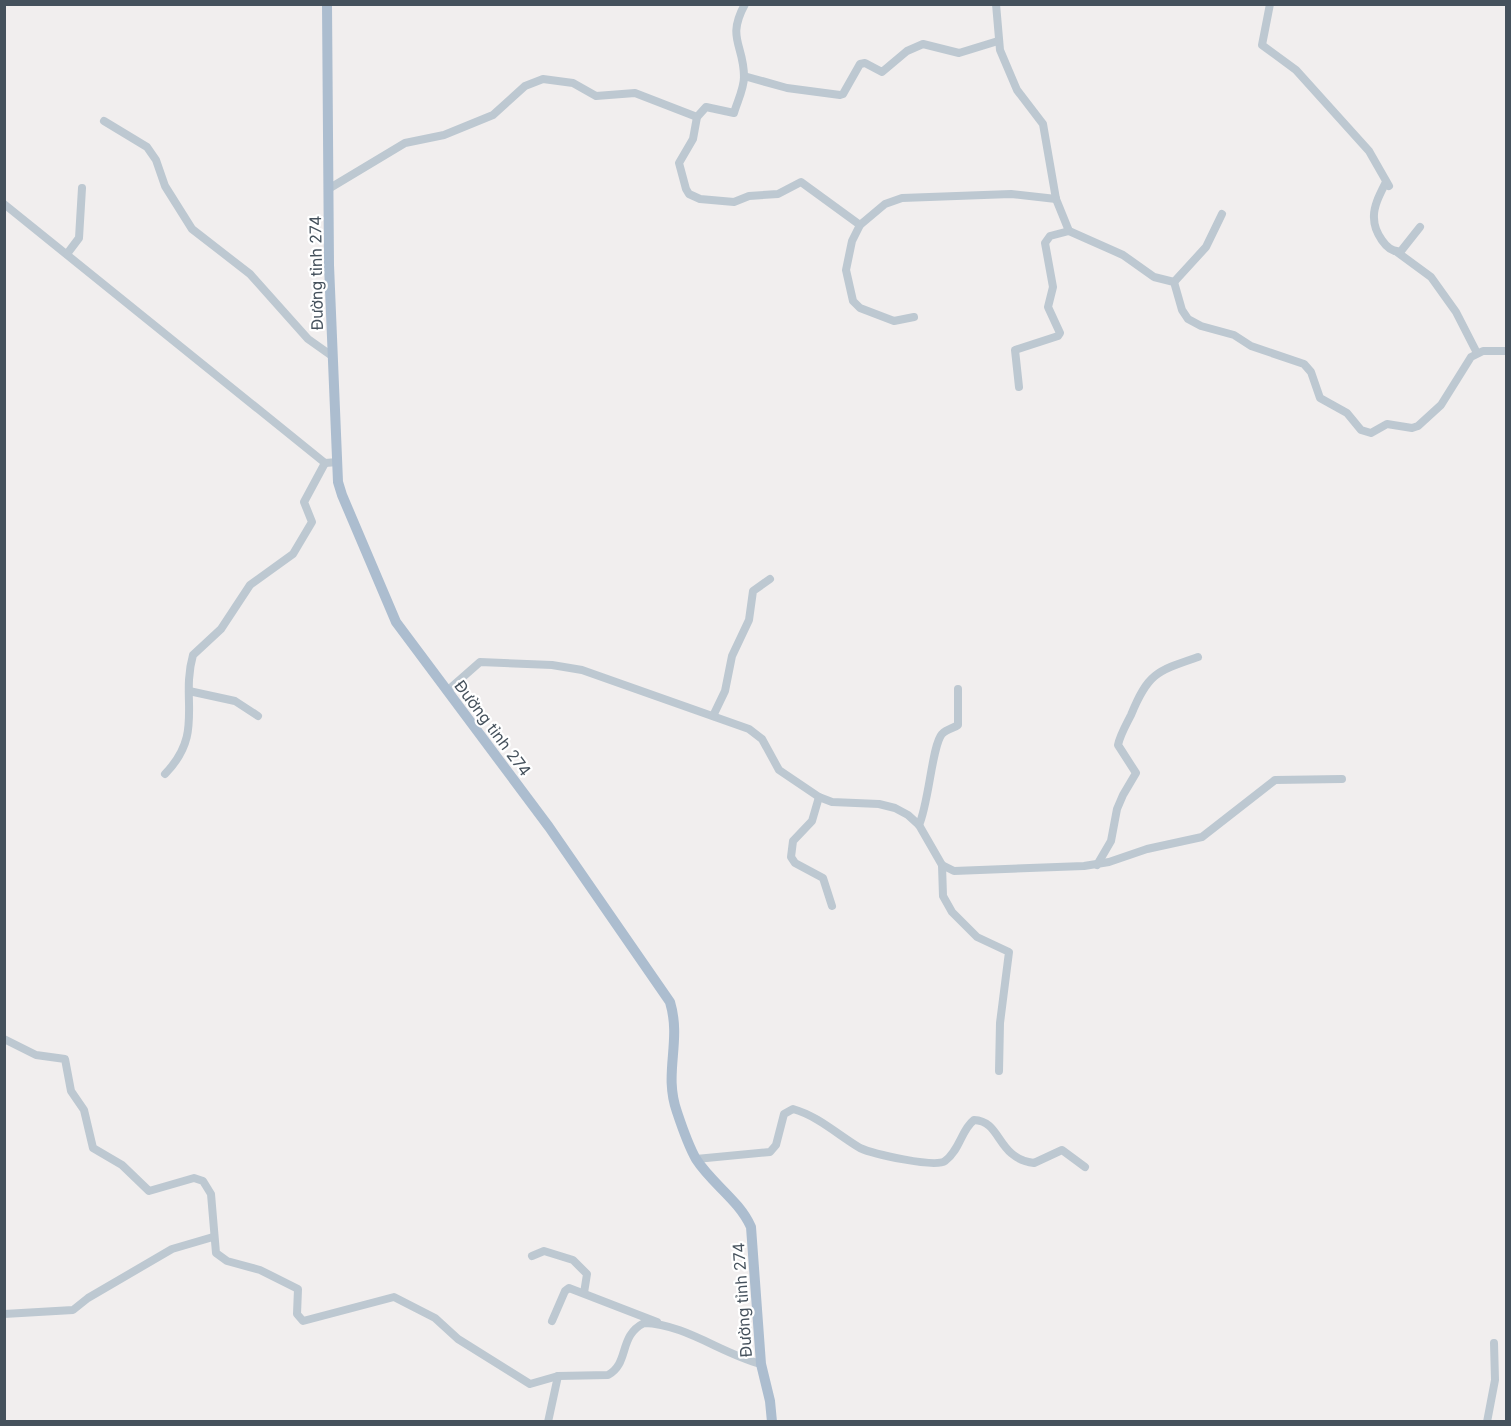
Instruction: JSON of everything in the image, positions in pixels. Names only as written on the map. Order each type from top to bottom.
[{"type":"main road","name":"Đường tỉnh 274","points":[[327,4],[332,356],[342,495],[390,612],[549,827],[670,1002],[676,1033],[672,1094],[696,1159],[745,1214],[751,1227],[761,1364],[772,1422]]},
{"type":"street","points":[[745,4],[735,26],[744,75],[734,113],[706,107],[697,117],[693,139],[679,163],[689,194],[700,199],[734,202],[754,195],[778,194],[801,182],[860,225]]},
{"type":"street","points":[[996,4],[998,41],[1017,90],[1043,124],[1056,199],[1069,231]]},
{"type":"street","points":[[1270,4],[1262,45],[1296,70],[1369,151],[1387,184],[1373,216],[1383,242],[1431,277],[1456,312],[1477,353]]},
{"type":"street","points":[[744,75],[787,88],[840,95],[843,94],[860,64],[865,63],[882,72],[907,51],[923,44],[959,53],[998,41]]},
{"type":"street","points":[[330,188],[405,143],[444,135],[493,115],[525,86],[543,79],[573,83],[596,96],[635,93],[697,117]]},
{"type":"street","points":[[104,121],[147,147],[156,160],[165,186],[192,229],[250,274],[308,339],[332,356]]},
{"type":"street","points":[[67,254],[79,238],[82,188]]},
{"type":"street","points":[[914,317],[894,321],[856,306],[846,264],[852,241],[860,225],[885,204],[902,198],[1011,194],[1056,199]]},
{"type":"street","points":[[4,204],[325,463],[338,462]]},
{"type":"street","points":[[1174,282],[1206,247],[1222,214]]},
{"type":"street","points":[[1397,252],[1420,227]]},
{"type":"street","points":[[1019,387],[1015,350],[1058,336],[1060,333],[1048,307],[1053,287],[1045,243],[1050,236],[1069,231],[1128,258],[1154,277],[1174,282]]},
{"type":"street","points":[[1174,282],[1182,310],[1188,319],[1201,326],[1234,335],[1251,346],[1304,363],[1311,372],[1320,398],[1347,413],[1360,430],[1376,432],[1392,423],[1407,427],[1418,426],[1441,405],[1477,353]]},
{"type":"street","points":[[1477,353],[1506,351]]},
{"type":"street","points":[[165,774],[180,759],[188,737],[191,661],[196,649],[221,629],[250,585],[293,554],[311,527],[311,517],[304,502],[325,463]]},
{"type":"street","points":[[713,716],[722,698],[732,656],[749,620],[753,591],[770,579]]},
{"type":"street","points":[[1097,865],[1111,841],[1117,809],[1136,773],[1118,746],[1138,696],[1145,683],[1163,669],[1198,657]]},
{"type":"street","points":[[447,692],[480,662],[552,665],[594,674],[757,734],[779,770],[819,797],[832,802],[879,804],[895,808],[919,825],[942,865],[943,896],[952,912],[977,937],[1009,952],[1000,1023],[999,1071]]},
{"type":"street","points":[[919,825],[930,792],[938,740],[944,731],[958,724],[958,689]]},
{"type":"street","points":[[189,691],[235,701],[258,716]]},
{"type":"street","points":[[942,865],[954,871],[1097,865],[1202,837],[1275,780],[1342,779]]},
{"type":"street","points":[[819,797],[812,821],[793,841],[791,857],[795,863],[823,878],[832,906]]},
{"type":"street","points":[[4,1039],[36,1055],[65,1059],[71,1091],[84,1110],[93,1148],[122,1165],[144,1189],[154,1191],[194,1178],[203,1180],[211,1194],[216,1253],[220,1258],[260,1270],[298,1289],[297,1314],[303,1321],[394,1297],[435,1318],[458,1339],[500,1363],[523,1382],[536,1384],[558,1376],[608,1375],[619,1365],[628,1336],[634,1328],[644,1323],[669,1327]]},
{"type":"street","points":[[696,1159],[774,1150],[784,1114],[793,1108],[843,1135],[863,1149],[931,1164],[943,1162],[953,1154],[969,1124],[974,1120],[988,1124],[1012,1156],[1034,1163],[1062,1150],[1085,1167]]},
{"type":"street","points":[[4,1314],[74,1310],[88,1298],[172,1249],[213,1237]]},
{"type":"street","points":[[532,1256],[544,1251],[578,1262],[587,1274],[584,1293]]},
{"type":"street","points":[[552,1321],[565,1291],[574,1288],[736,1356],[761,1364]]},
{"type":"street","points":[[1487,1422],[1495,1380],[1494,1343]]},
{"type":"street","points":[[548,1422],[558,1376]]}]
